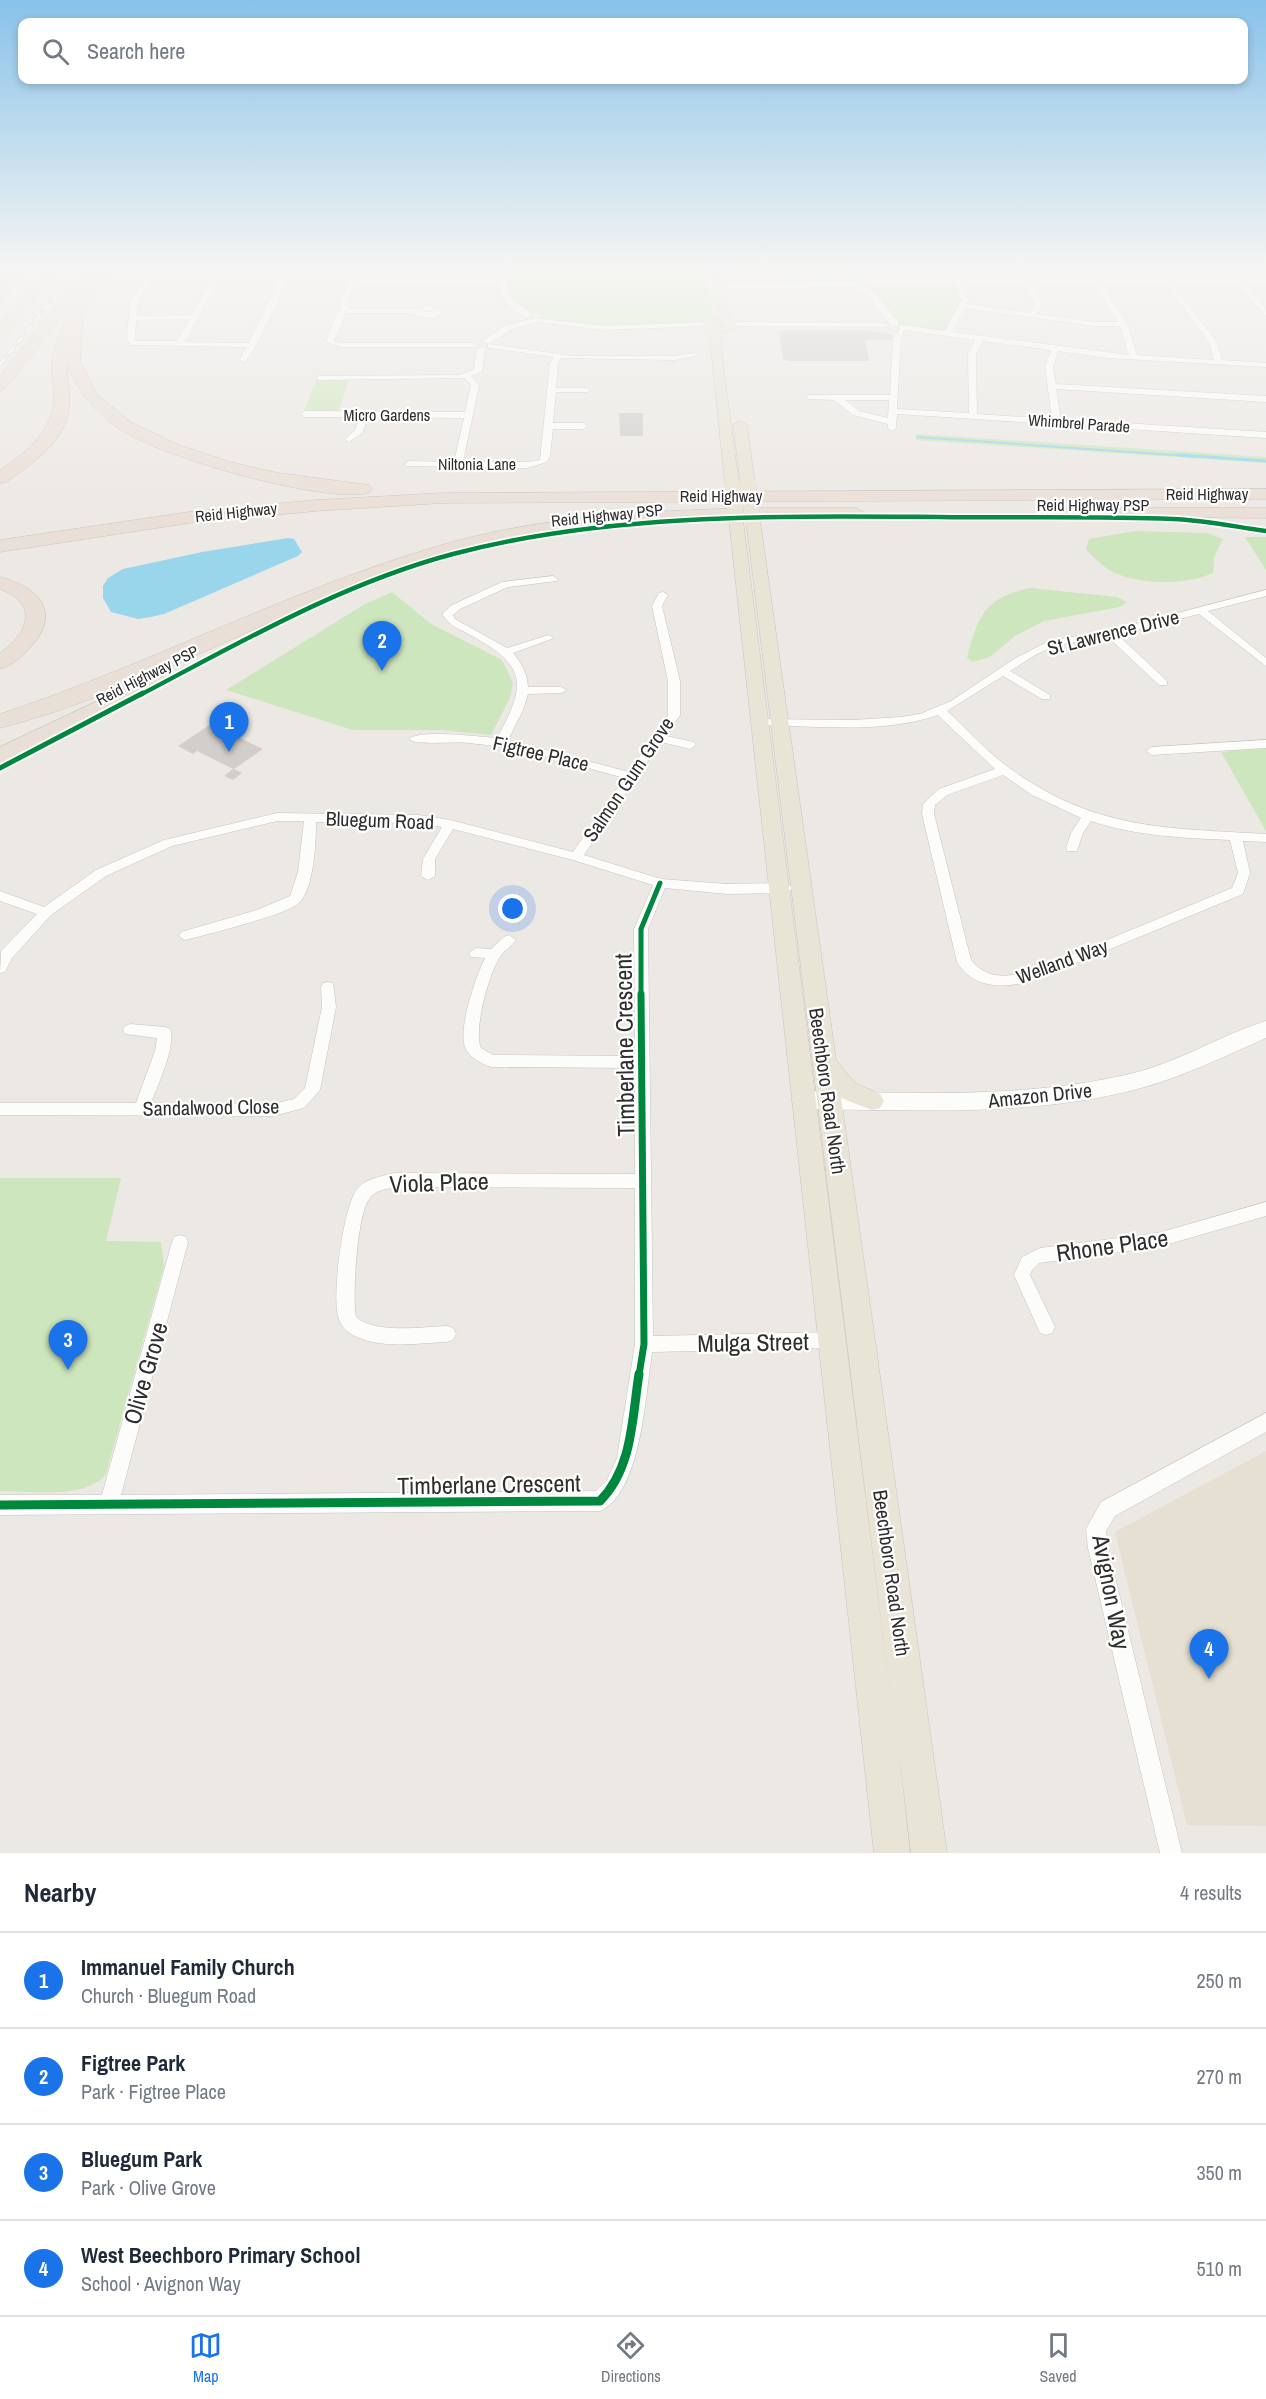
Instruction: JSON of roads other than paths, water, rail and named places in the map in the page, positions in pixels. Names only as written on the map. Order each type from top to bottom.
[{"type":"highway","points":[[0,386],[25,353]]},
{"type":"highway","points":[[0,478],[35,451],[58,418],[62,398],[59,369],[61,353]]},
{"type":"highway","points":[[71,353],[79,379],[93,399],[116,418],[145,436],[215,463],[276,478],[360,489],[667,496]]},
{"type":"highway","name":"Reid Highway","points":[[0,546],[165,520],[324,504],[459,497],[1266,494]]},
{"type":"highway","name":"Reid Highway","points":[[0,556],[115,537],[215,524],[391,512],[765,509],[1266,513]]},
{"type":"highway","points":[[0,721],[111,681],[350,582],[443,550],[536,529],[636,518],[830,513],[1076,512]]},
{"type":"highway","points":[[0,756],[350,582]]},
{"type":"highway","points":[[0,583],[24,593],[35,606],[37,621],[30,637],[0,663]]},
{"type":"main road","name":"Beechboro Road North","points":[[718,353],[732,484],[744,520],[817,1107],[830,1340],[892,1853]]},
{"type":"main road","name":"Beechboro Road North","points":[[729,353],[748,484],[744,520]]},
{"type":"main road","name":"Beechboro Road North","points":[[791,888],[824,1061],[817,1107],[861,1339],[928,1853]]},
{"type":"main road","points":[[824,1061],[835,1078],[847,1090],[872,1101]]},
{"type":"main road","points":[[880,1753],[900,1714],[910,1707]]},
{"type":"street","points":[[244,360],[247,353]]},
{"type":"street","points":[[319,378],[467,376],[479,369],[482,353]]},
{"type":"street","points":[[534,353],[558,357],[675,358],[695,355]]},
{"type":"street","points":[[837,398],[856,413],[892,425],[893,353]]},
{"type":"street","points":[[972,353],[973,416]]},
{"type":"street","points":[[1053,353],[1048,367],[1057,422]]},
{"type":"street","points":[[1094,353],[1134,358],[1266,365]]},
{"type":"street","points":[[1133,353],[1134,358]]},
{"type":"street","points":[[1217,353],[1220,363]]},
{"type":"street","points":[[558,357],[554,363],[549,426],[583,426]]},
{"type":"street","points":[[458,464],[475,385],[467,376]]},
{"type":"street","points":[[1052,386],[1266,399]]},
{"type":"street","points":[[552,390],[587,390]]},
{"type":"street","points":[[809,397],[893,398]]},
{"type":"street","name":"Whimbrel Parade","points":[[893,411],[1266,435]]},
{"type":"street","name":"Micro Gardens","points":[[305,414],[469,415]]},
{"type":"street","points":[[349,439],[359,431],[365,414]]},
{"type":"street","name":"Niltonia Lane","points":[[409,464],[527,465],[545,460],[549,426]]},
{"type":"street","points":[[501,741],[524,691],[522,673],[506,652],[451,621],[447,614],[506,584],[553,579]]},
{"type":"street","name":"St Lawrence Drive","points":[[769,722],[894,721],[940,711],[1047,645],[1110,633],[1266,593]]},
{"type":"street","name":"Salmon Gum Grove","points":[[576,856],[674,715],[674,681],[657,606],[663,595]]},
{"type":"street","points":[[1200,610],[1266,663]]},
{"type":"street","points":[[1110,633],[1163,683]]},
{"type":"street","points":[[506,652],[549,638]]},
{"type":"street","points":[[1002,671],[1046,698]]},
{"type":"street","points":[[524,691],[561,690]]},
{"type":"street","points":[[940,711],[1004,770],[1058,805],[1087,818],[1135,830],[1266,838]]},
{"type":"street","name":"Figtree Place","points":[[415,739],[456,738],[501,741],[631,776]]},
{"type":"street","points":[[660,738],[690,745]]},
{"type":"street","points":[[1152,751],[1266,744]]},
{"type":"street","name":"Welland Way","points":[[1004,770],[943,792],[929,804],[928,814],[964,962],[971,973],[982,979],[998,982],[1034,976],[1238,891],[1244,873],[1235,836]]},
{"type":"street","name":"Bluegum Road","points":[[0,968],[6,956],[46,912],[101,873],[168,843],[277,818],[419,819],[450,824],[576,856],[660,884],[727,889],[791,888]]},
{"type":"street","points":[[186,935],[211,925],[280,908],[295,899],[302,884],[310,818]]},
{"type":"street","points":[[1072,848],[1077,833],[1087,818]]},
{"type":"street","points":[[428,876],[429,859],[450,824]]},
{"type":"street","name":"Timberlane Crescent","points":[[0,1505],[600,1501],[614,1487],[626,1458],[644,1344],[641,929],[660,884]]},
{"type":"street","points":[[0,896],[46,912]]},
{"type":"street","points":[[509,940],[494,954],[470,1030],[472,1048],[491,1061],[643,1062]]},
{"type":"street","points":[[476,953],[494,954]]},
{"type":"street","name":"Sandalwood Close","points":[[0,1109],[273,1110],[299,1104],[312,1090],[329,1007],[328,987]]},
{"type":"street","name":"Amazon Drive","points":[[817,1107],[872,1101],[1012,1099],[1100,1089],[1172,1069],[1266,1029]]},
{"type":"street","points":[[130,1030],[165,1033],[162,1051],[142,1108]]},
{"type":"street","name":"Amazon Drive","points":[[817,1107],[1029,1107],[1100,1098],[1169,1080],[1266,1040]]},
{"type":"street","name":"Viola Place","points":[[447,1334],[367,1334],[351,1325],[346,1314],[345,1301],[354,1215],[362,1195],[375,1185],[395,1180],[643,1181]]},
{"type":"street","name":"Rhone Place","points":[[1046,1327],[1022,1275],[1023,1268],[1031,1259],[1040,1255],[1158,1240],[1266,1209]]},
{"type":"street","name":"Olive Grove","points":[[109,1504],[180,1242]]},
{"type":"street","name":"Mulga Street","points":[[644,1344],[861,1339]]},
{"type":"street","name":"Avignon Way","points":[[1171,1853],[1098,1548],[1096,1529],[1108,1509],[1266,1422]]},
{"type":"water","points":[[288,538],[294,539],[302,552],[298,556],[164,614],[138,619],[111,612],[103,598],[103,586],[108,578],[123,569],[202,552]]},
{"type":"waterway","points":[[917,437],[1202,457]]},
{"type":"waterway","points":[[1180,455],[1266,461]]},
{"type":"railway","points":[[0,364],[9,353]]},
{"type":"place","name":"Figtree Park","points":[[382,671]]},
{"type":"place","name":"Immanuel Family Church","points":[[229,752]]},
{"type":"place","name":"Bluegum Park","points":[[68,1370]]},
{"type":"place","name":"West Beechboro Primary School","points":[[1209,1679]]}]
